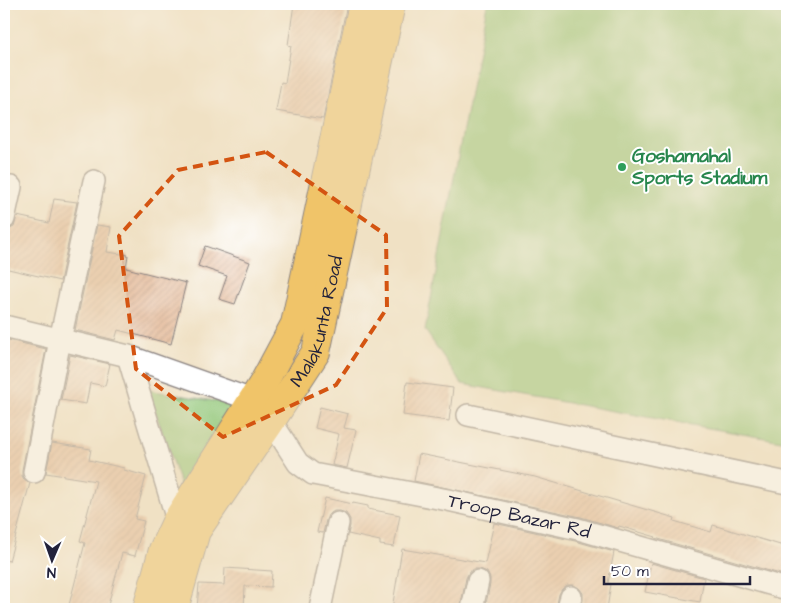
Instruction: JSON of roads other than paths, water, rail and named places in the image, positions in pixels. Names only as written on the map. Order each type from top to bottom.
[{"type":"main road","points":[[147,609],[163,550],[186,525],[252,400],[264,382],[295,324],[363,4]]},
{"type":"main road","name":"Malakunta Road","points":[[174,609],[186,525],[272,421],[316,352],[391,4]]},
{"type":"street","points":[[34,472],[94,181]]},
{"type":"street","points":[[4,220],[11,187]]},
{"type":"street","points":[[4,326],[128,356],[252,400]]},
{"type":"street","points":[[128,356],[186,525]]},
{"type":"street","points":[[468,415],[787,483]]},
{"type":"street","name":"Troop Bazar Rd","points":[[272,421],[298,463],[313,474],[448,500],[578,529],[787,589]]},
{"type":"street","points":[[320,609],[338,523]]},
{"type":"street","points":[[472,609],[478,581]]},
{"type":"place","name":"Goshamahal Sports Stadium","points":[[622,167]]}]
